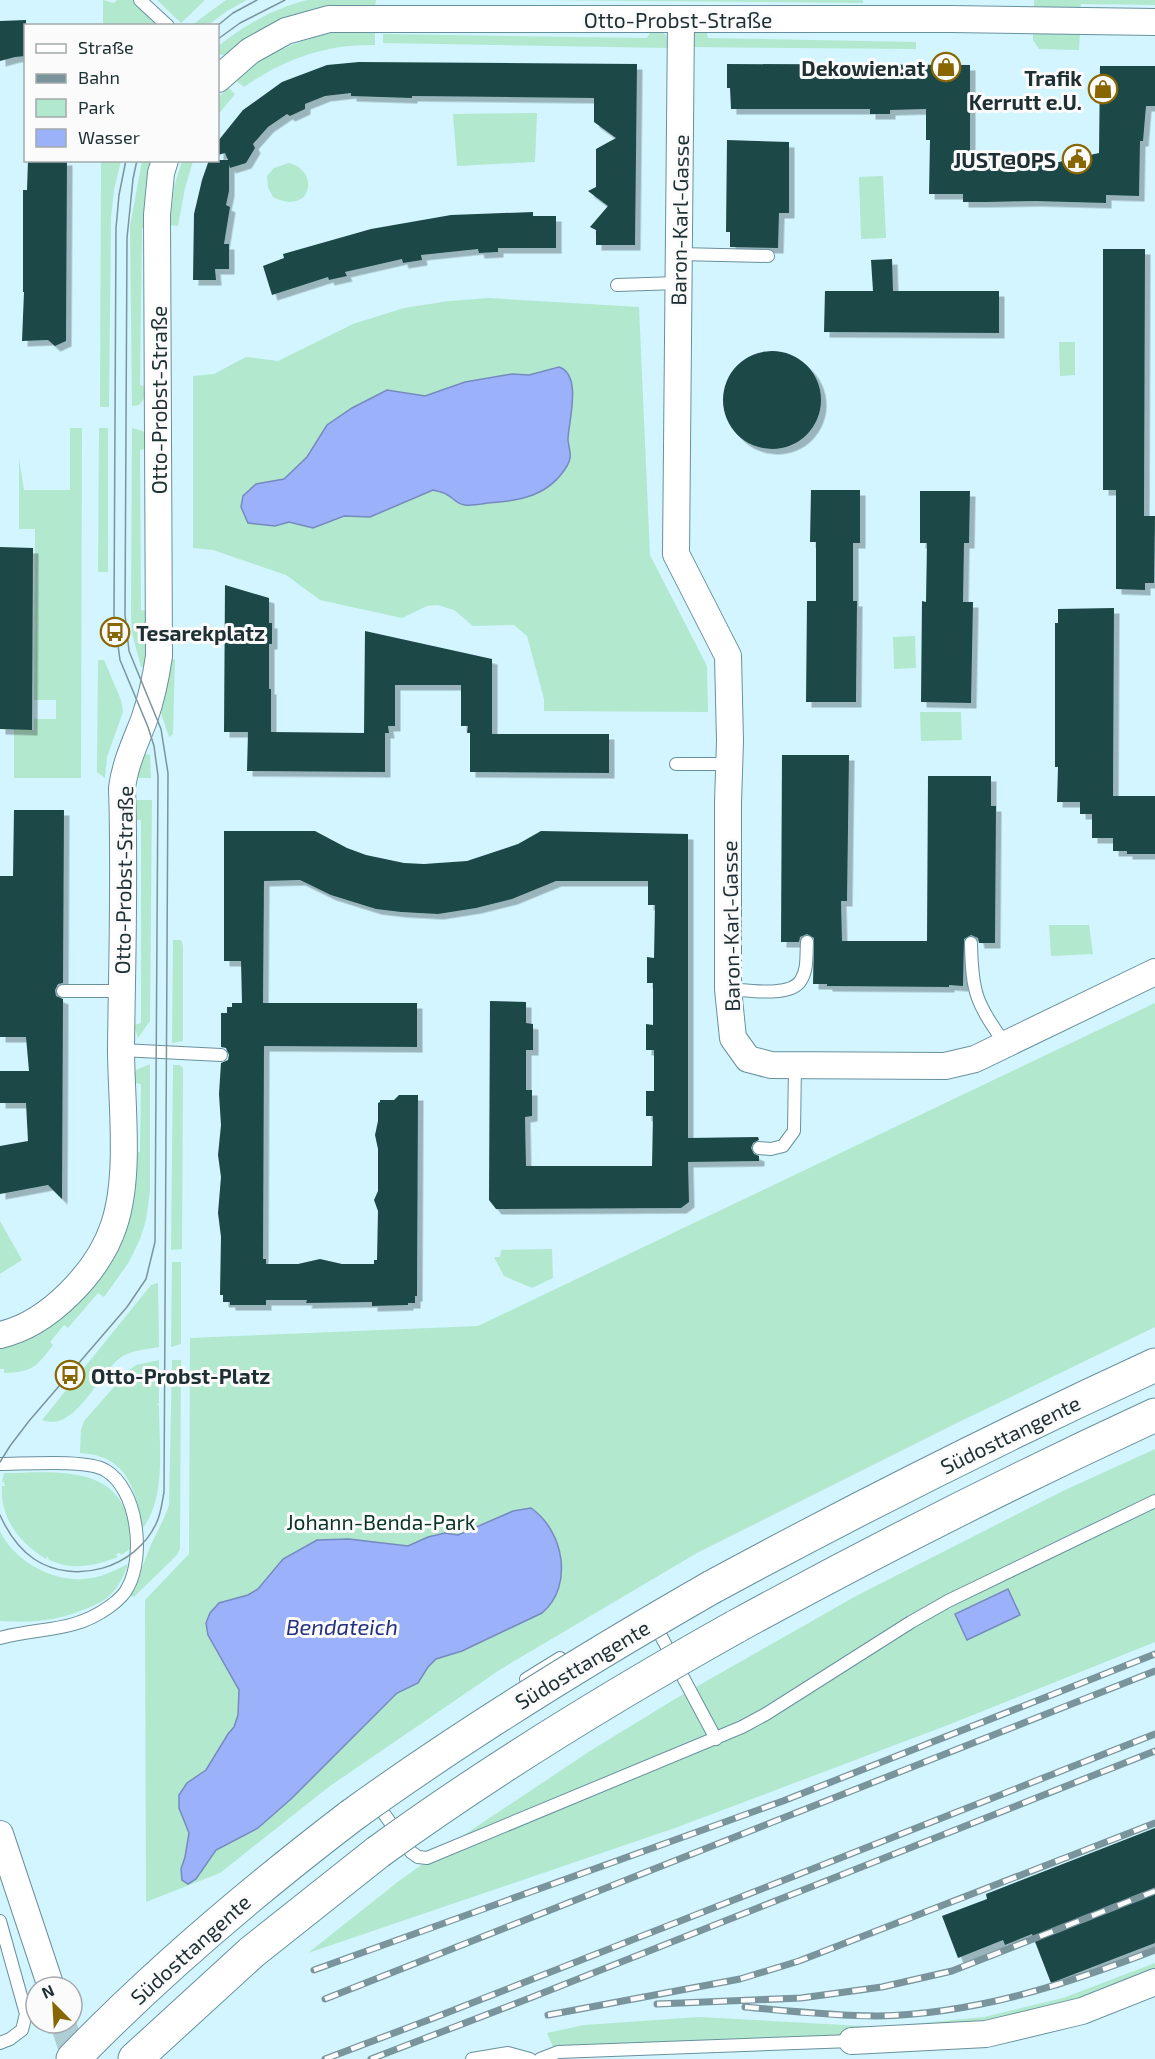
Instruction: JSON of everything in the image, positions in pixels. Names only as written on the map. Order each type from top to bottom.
[{"type":"highway","name":"Südosttangente","points":[[73,2059],[124,2008],[215,1924],[359,1802],[538,1689],[712,1587],[945,1465],[1155,1365]]},
{"type":"highway","name":"Südosttangente","points":[[135,2059],[252,1952],[378,1852],[487,1776],[558,1731],[735,1627],[834,1573],[968,1504],[1155,1415]]},
{"type":"street","name":"Otto-Probst-Straße","points":[[219,75],[250,51],[286,31],[329,19],[1155,22]]},
{"type":"street","name":"Baron-Karl-Gasse","points":[[681,19],[676,554],[728,656],[729,989],[733,1038],[748,1059],[771,1065],[945,1066],[975,1059],[1155,972]]},
{"type":"street","name":"Otto-Probst-Straße","points":[[0,1335],[21,1328],[56,1306],[79,1283],[97,1260],[107,1242],[118,1210],[123,1169],[122,788],[124,774],[145,717],[156,678],[159,656],[158,215],[161,173],[164,162]]},
{"type":"street","points":[[0,1834],[47,1975]]},
{"type":"street","points":[[852,2041],[986,2034],[1082,2011],[1155,1982]]},
{"type":"lane","points":[[140,0],[166,24]]},
{"type":"lane","points":[[679,254],[768,256]]},
{"type":"lane","points":[[617,285],[678,284]]},
{"type":"lane","points":[[676,764],[730,764]]},
{"type":"lane","points":[[729,989],[783,991],[796,987],[804,974],[807,942]]},
{"type":"lane","points":[[971,943],[974,990],[983,1011],[1005,1044]]},
{"type":"lane","points":[[63,991],[122,991]]},
{"type":"lane","points":[[121,1050],[222,1055]]},
{"type":"lane","points":[[759,1148],[771,1149],[783,1146],[794,1131],[795,1065]]},
{"type":"lane","points":[[0,1464],[84,1465],[104,1469],[118,1481],[131,1505],[137,1554],[133,1577],[128,1589],[111,1606],[67,1627],[16,1633],[0,1638]]},
{"type":"lane","points":[[359,1802],[411,1852],[418,1857],[427,1858],[716,1739],[766,1714],[948,1601],[1155,1501]]},
{"type":"lane","points":[[646,1608],[716,1739]]},
{"type":"lane","points":[[512,1688],[570,1652]]},
{"type":"lane","points":[[0,1921],[26,2014],[22,2030],[0,2043]]},
{"type":"lane","points":[[540,2059],[558,2052],[852,2041]]},
{"type":"lane","points":[[472,2059],[508,2053],[530,2059]]},
{"type":"green space","points":[[103,0],[114,3],[117,0],[132,0],[156,24],[103,24]]},
{"type":"green space","points":[[157,0],[205,0],[181,23]]},
{"type":"green space","points":[[226,0],[247,0],[209,24],[193,24]]},
{"type":"green space","points":[[308,0],[376,0],[375,7],[347,6],[310,11],[227,56],[219,54],[219,45],[249,24],[283,8]]},
{"type":"green space","points":[[532,0],[863,0],[863,3]]},
{"type":"green space","points":[[1034,0],[1155,0],[1155,5],[1081,4],[1080,9],[1034,12]]},
{"type":"green space","points":[[351,29],[375,29],[375,45],[339,47],[306,55],[274,68],[244,87],[234,79],[261,60],[289,46]]},
{"type":"green space","points":[[701,29],[706,30],[708,38],[916,42],[916,49],[685,47],[690,36]]},
{"type":"green space","points":[[651,31],[661,31],[666,35],[668,48],[383,43],[383,34],[647,38]]},
{"type":"green space","points":[[1033,32],[1080,32],[1079,50],[1039,49],[1033,40]]},
{"type":"green space","points":[[228,87],[235,94],[219,114],[219,97]]},
{"type":"green space","points":[[537,113],[535,162],[457,166],[453,114]]},
{"type":"green space","points":[[101,162],[121,162],[114,190],[111,218],[109,407],[100,407]]},
{"type":"green space","points":[[142,162],[154,162],[148,227],[142,228],[140,385],[147,387],[147,395],[139,405],[132,406],[130,226]]},
{"type":"green space","points":[[182,162],[193,162],[178,226],[170,225],[174,187]]},
{"type":"green space","points":[[289,163],[300,168],[306,176],[308,186],[304,197],[289,202],[273,197],[268,187],[267,176],[274,168]]},
{"type":"green space","points":[[883,176],[886,238],[861,239],[859,177]]},
{"type":"green space","points":[[489,298],[639,307],[650,555],[707,666],[708,712],[544,711],[544,699],[527,636],[514,625],[473,626],[454,610],[438,605],[427,606],[402,618],[320,600],[286,575],[213,550],[193,548],[193,376],[214,374],[246,357],[278,361],[353,324],[404,308]]},
{"type":"green space","points":[[1059,342],[1075,342],[1075,375],[1060,376]]},
{"type":"green space","points":[[70,428],[82,428],[81,778],[14,778],[14,729],[34,730],[34,719],[56,719],[56,700],[34,700],[35,529],[19,529],[19,459],[24,490],[70,490]]},
{"type":"green space","points":[[99,428],[108,428],[108,572],[98,572]]},
{"type":"green space","points":[[132,428],[143,431],[147,441],[146,449],[140,450],[141,610],[146,611],[147,666],[141,667],[132,633],[131,613]]},
{"type":"green space","points":[[915,636],[916,668],[894,669],[893,637]]},
{"type":"green space","points":[[175,659],[173,734],[169,737],[161,713],[167,685],[168,661]]},
{"type":"green space","points":[[98,660],[104,660],[121,700],[123,712],[107,757],[105,778],[97,772]]},
{"type":"green space","points":[[920,712],[961,712],[962,740],[921,741]]},
{"type":"green space","points":[[143,753],[150,755],[151,778],[135,778]]},
{"type":"green space","points":[[134,800],[152,800],[150,1021],[138,1038],[134,1025],[141,1023],[141,820],[137,820],[134,816]]},
{"type":"green space","points":[[1049,925],[1089,925],[1093,954],[1051,956]]},
{"type":"green space","points":[[173,940],[181,940],[183,946],[183,1041],[172,1043]]},
{"type":"green space","name":"Johann-Benda-Park","points":[[1155,1003],[1155,1327],[697,1553],[501,1669],[330,1786],[220,1873],[146,1902],[145,1600],[189,1554],[190,1338],[478,1326]]},
{"type":"green space","points":[[150,1064],[150,1191],[146,1220],[140,1239],[129,1262],[104,1297],[98,1293],[68,1328],[64,1325],[50,1342],[53,1345],[38,1363],[28,1370],[4,1373],[4,1369],[0,1369],[0,1347],[44,1330],[69,1309],[134,1153],[140,1152],[141,1084],[134,1083],[133,1079],[136,1070]]},
{"type":"green space","points":[[173,1065],[183,1068],[182,1249],[171,1250]]},
{"type":"green space","points":[[0,1221],[22,1260],[0,1274]]},
{"type":"green space","points":[[552,1249],[553,1278],[532,1288],[504,1276],[494,1257],[500,1257],[501,1250]]},
{"type":"green space","points":[[172,1262],[181,1262],[181,1344],[171,1347]]},
{"type":"green space","points":[[158,1283],[159,1347],[123,1356],[114,1363],[76,1410],[66,1418],[54,1422],[42,1420],[151,1285]]},
{"type":"green space","points":[[159,1360],[159,1403],[157,1404],[159,1406],[160,1471],[155,1504],[141,1530],[136,1501],[127,1477],[109,1460],[96,1455],[80,1453],[81,1430],[84,1421],[129,1370],[136,1365]]},
{"type":"green space","points":[[172,1360],[181,1360],[180,1549],[177,1555],[134,1597],[130,1596],[169,1505]]},
{"type":"green space","points":[[1155,1449],[1155,1642],[948,1725],[675,1828],[308,1953],[399,1881],[452,1843],[590,1751],[675,1699],[856,1596],[1065,1490]]},
{"type":"green space","points":[[39,1472],[76,1475],[93,1479],[107,1487],[119,1499],[127,1516],[130,1549],[121,1555],[116,1554],[118,1557],[84,1566],[58,1563],[49,1560],[47,1556],[46,1559],[20,1538],[8,1519],[2,1498],[2,1486],[5,1486],[2,1482],[4,1473]]},
{"type":"green space","points":[[0,1531],[6,1542],[24,1560],[59,1577],[90,1578],[107,1574],[128,1564],[115,1590],[104,1600],[91,1607],[66,1616],[45,1620],[0,1621]]},
{"type":"green space","points":[[1155,1963],[1155,1974],[1069,2009],[986,2028],[858,2037],[554,2049],[547,2033],[584,2025],[699,2017],[882,2027],[984,2017],[1063,1998]]},
{"type":"water","points":[[559,367],[571,379],[572,400],[568,440],[570,459],[560,476],[543,490],[511,501],[468,505],[459,503],[445,493],[433,490],[370,517],[344,516],[313,528],[289,522],[275,526],[248,523],[241,507],[243,496],[256,484],[284,479],[307,457],[327,425],[352,408],[387,390],[425,396],[465,382],[512,374],[529,375]]},
{"type":"water","name":"Bendateich","points":[[531,1508],[551,1530],[561,1559],[558,1588],[552,1602],[542,1613],[462,1651],[436,1659],[418,1683],[397,1693],[291,1799],[258,1828],[216,1850],[196,1879],[188,1884],[182,1880],[181,1869],[189,1833],[179,1808],[179,1795],[187,1783],[206,1770],[234,1727],[238,1715],[239,1690],[208,1635],[206,1623],[210,1613],[219,1603],[248,1595],[258,1589],[283,1559],[317,1540],[349,1539],[408,1546],[428,1537],[445,1533],[458,1535],[513,1511]]},
{"type":"water","points":[[1008,1589],[1020,1615],[967,1640],[955,1614]]},
{"type":"building","points":[[26,20],[24,56],[0,61],[0,21]]},
{"type":"building","points":[[359,62],[637,64],[635,245],[596,245],[596,230],[590,227],[608,206],[588,191],[596,187],[596,149],[616,138],[594,122],[594,98],[412,96],[412,98],[351,96],[351,93],[325,96],[305,104],[305,109],[290,116],[287,114],[268,127],[253,144],[255,148],[246,163],[230,168],[229,165],[229,191],[226,205],[230,207],[224,244],[229,244],[229,269],[215,269],[216,280],[193,280],[194,214],[202,180],[208,162],[228,160],[225,153],[219,155],[219,140],[243,110],[282,82],[327,65]]},
{"type":"building","points":[[727,64],[970,65],[970,150],[1006,161],[1027,163],[1059,162],[1099,153],[1100,66],[1155,66],[1155,106],[1146,106],[1143,141],[1140,141],[1139,196],[1106,195],[1106,203],[963,202],[963,194],[929,194],[930,140],[926,140],[926,109],[890,110],[890,114],[870,114],[870,109],[731,109],[730,88],[727,88]]},
{"type":"building","points":[[727,140],[789,142],[789,213],[779,213],[778,248],[730,247],[730,232],[726,232]]},
{"type":"building","points":[[28,162],[67,162],[66,341],[55,346],[48,340],[22,341],[23,190],[27,190]]},
{"type":"building","points":[[533,212],[533,216],[556,216],[556,248],[498,248],[498,252],[479,253],[478,249],[421,255],[422,260],[403,263],[402,259],[345,272],[347,276],[329,280],[328,277],[272,295],[263,266],[284,258],[283,254],[371,229],[451,215]]},
{"type":"building","points":[[1103,249],[1145,249],[1144,516],[1155,516],[1154,583],[1145,583],[1145,590],[1116,589],[1116,490],[1103,490]]},
{"type":"building","points":[[892,259],[893,291],[999,291],[999,333],[824,332],[825,291],[873,291],[871,260]]},
{"type":"building","points":[[772,351],[791,355],[807,365],[817,381],[821,400],[817,419],[807,435],[791,445],[772,449],[753,445],[737,435],[727,419],[723,400],[727,381],[737,365],[753,355]]},
{"type":"building","points":[[811,490],[860,490],[860,543],[853,543],[853,601],[857,601],[856,702],[806,702],[807,601],[816,601],[816,542],[810,542]]},
{"type":"building","points":[[920,491],[970,491],[969,543],[964,543],[963,602],[973,602],[971,703],[921,702],[922,601],[926,602],[927,543],[920,543]]},
{"type":"building","points":[[0,547],[33,548],[32,730],[0,729]]},
{"type":"building","points":[[225,585],[269,598],[269,623],[272,623],[272,644],[269,644],[271,732],[364,733],[365,631],[492,659],[492,734],[609,734],[609,773],[470,772],[470,733],[467,733],[468,726],[461,726],[461,685],[395,685],[395,726],[388,726],[389,733],[385,733],[385,772],[247,771],[248,732],[224,732]]},
{"type":"building","points":[[1114,608],[1113,796],[1155,796],[1155,854],[1127,854],[1127,851],[1113,851],[1113,838],[1092,838],[1092,814],[1080,814],[1080,802],[1057,802],[1055,623],[1058,623],[1058,609]]},
{"type":"building","points":[[782,755],[849,755],[847,901],[841,901],[842,941],[927,941],[928,776],[991,776],[991,806],[996,806],[995,943],[979,943],[978,938],[971,935],[964,939],[963,986],[827,986],[827,984],[813,984],[814,938],[807,934],[800,937],[799,942],[781,942]]},
{"type":"building","points":[[14,810],[64,810],[63,983],[58,984],[55,990],[56,996],[63,999],[62,1199],[48,1185],[0,1194],[0,1146],[28,1141],[26,1103],[0,1103],[0,1071],[29,1071],[26,1037],[0,1037],[0,876],[13,876]]},
{"type":"building","points":[[224,831],[315,831],[366,855],[404,863],[424,864],[467,861],[518,844],[541,831],[688,834],[688,1138],[758,1137],[759,1140],[753,1143],[751,1148],[754,1154],[759,1156],[759,1161],[688,1162],[689,1202],[681,1208],[496,1209],[489,1200],[490,1001],[526,1002],[526,1023],[533,1024],[533,1050],[526,1050],[526,1090],[532,1090],[532,1116],[525,1117],[526,1166],[652,1166],[653,1116],[646,1116],[646,1091],[654,1091],[654,1050],[646,1050],[646,1024],[653,1025],[653,983],[647,983],[647,957],[654,958],[655,905],[648,905],[648,881],[556,881],[512,899],[438,914],[376,909],[331,895],[300,880],[264,881],[263,1003],[417,1003],[417,1047],[264,1046],[263,1259],[266,1259],[266,1264],[298,1264],[320,1259],[342,1264],[374,1264],[374,1260],[377,1260],[378,1211],[374,1200],[378,1191],[378,1149],[375,1135],[378,1103],[380,1100],[394,1100],[399,1095],[418,1095],[417,1296],[415,1296],[415,1303],[408,1303],[408,1305],[372,1306],[372,1302],[306,1303],[307,1300],[266,1300],[266,1305],[230,1305],[230,1302],[223,1302],[223,1295],[220,1295],[221,1237],[218,1213],[221,1177],[218,1155],[221,1125],[219,1094],[221,1063],[228,1060],[229,1055],[226,1048],[221,1047],[221,1013],[227,1013],[227,1007],[232,1007],[232,1003],[242,1003],[241,961],[224,961]]},
{"type":"building","points":[[1155,1828],[1155,1943],[1051,1983],[1032,1934],[1005,1945],[1003,1940],[958,1958],[942,1916],[987,1899],[986,1894]]},
{"type":"tunnel","points":[[67,2035],[75,2059]]},
{"type":"tram line","points":[[219,24],[233,13],[257,0]]},
{"type":"tram line","points":[[219,38],[240,23],[285,0]]},
{"type":"tram line","points":[[0,1462],[29,1421],[127,1307],[146,1279],[155,1242],[158,776],[154,746],[148,727],[120,660],[114,616],[116,228],[126,162]]},
{"type":"tram line","points":[[0,1515],[14,1540],[34,1559],[50,1567],[67,1571],[85,1571],[119,1562],[134,1552],[156,1524],[164,1492],[168,773],[161,729],[129,651],[125,615],[127,238],[137,162]]},
{"type":"railway","points":[[314,1970],[783,1801],[1155,1654]]},
{"type":"railway","points":[[325,1999],[1155,1671]]},
{"type":"railway","points":[[325,2059],[1155,1734]]},
{"type":"railway","points":[[371,2059],[1155,1751]]},
{"type":"railway","points":[[548,2015],[740,1979],[799,1961],[1155,1823]]},
{"type":"railway","points":[[657,2004],[801,1998],[882,1987],[952,1971],[1155,1891]]},
{"type":"railway","points":[[745,2007],[860,2016],[949,2010],[1053,1986],[1155,1950]]},
{"type":"place","name":"Dekowien.at","points":[[946,67]]},
{"type":"place","name":"Trafik Kerrutt e.U.","points":[[1103,89]]},
{"type":"place","name":"JUST@OPS","points":[[1077,159]]},
{"type":"place","name":"Tesarekplatz","points":[[115,632]]},
{"type":"place","name":"Otto-Probst-Platz","points":[[70,1375]]}]
